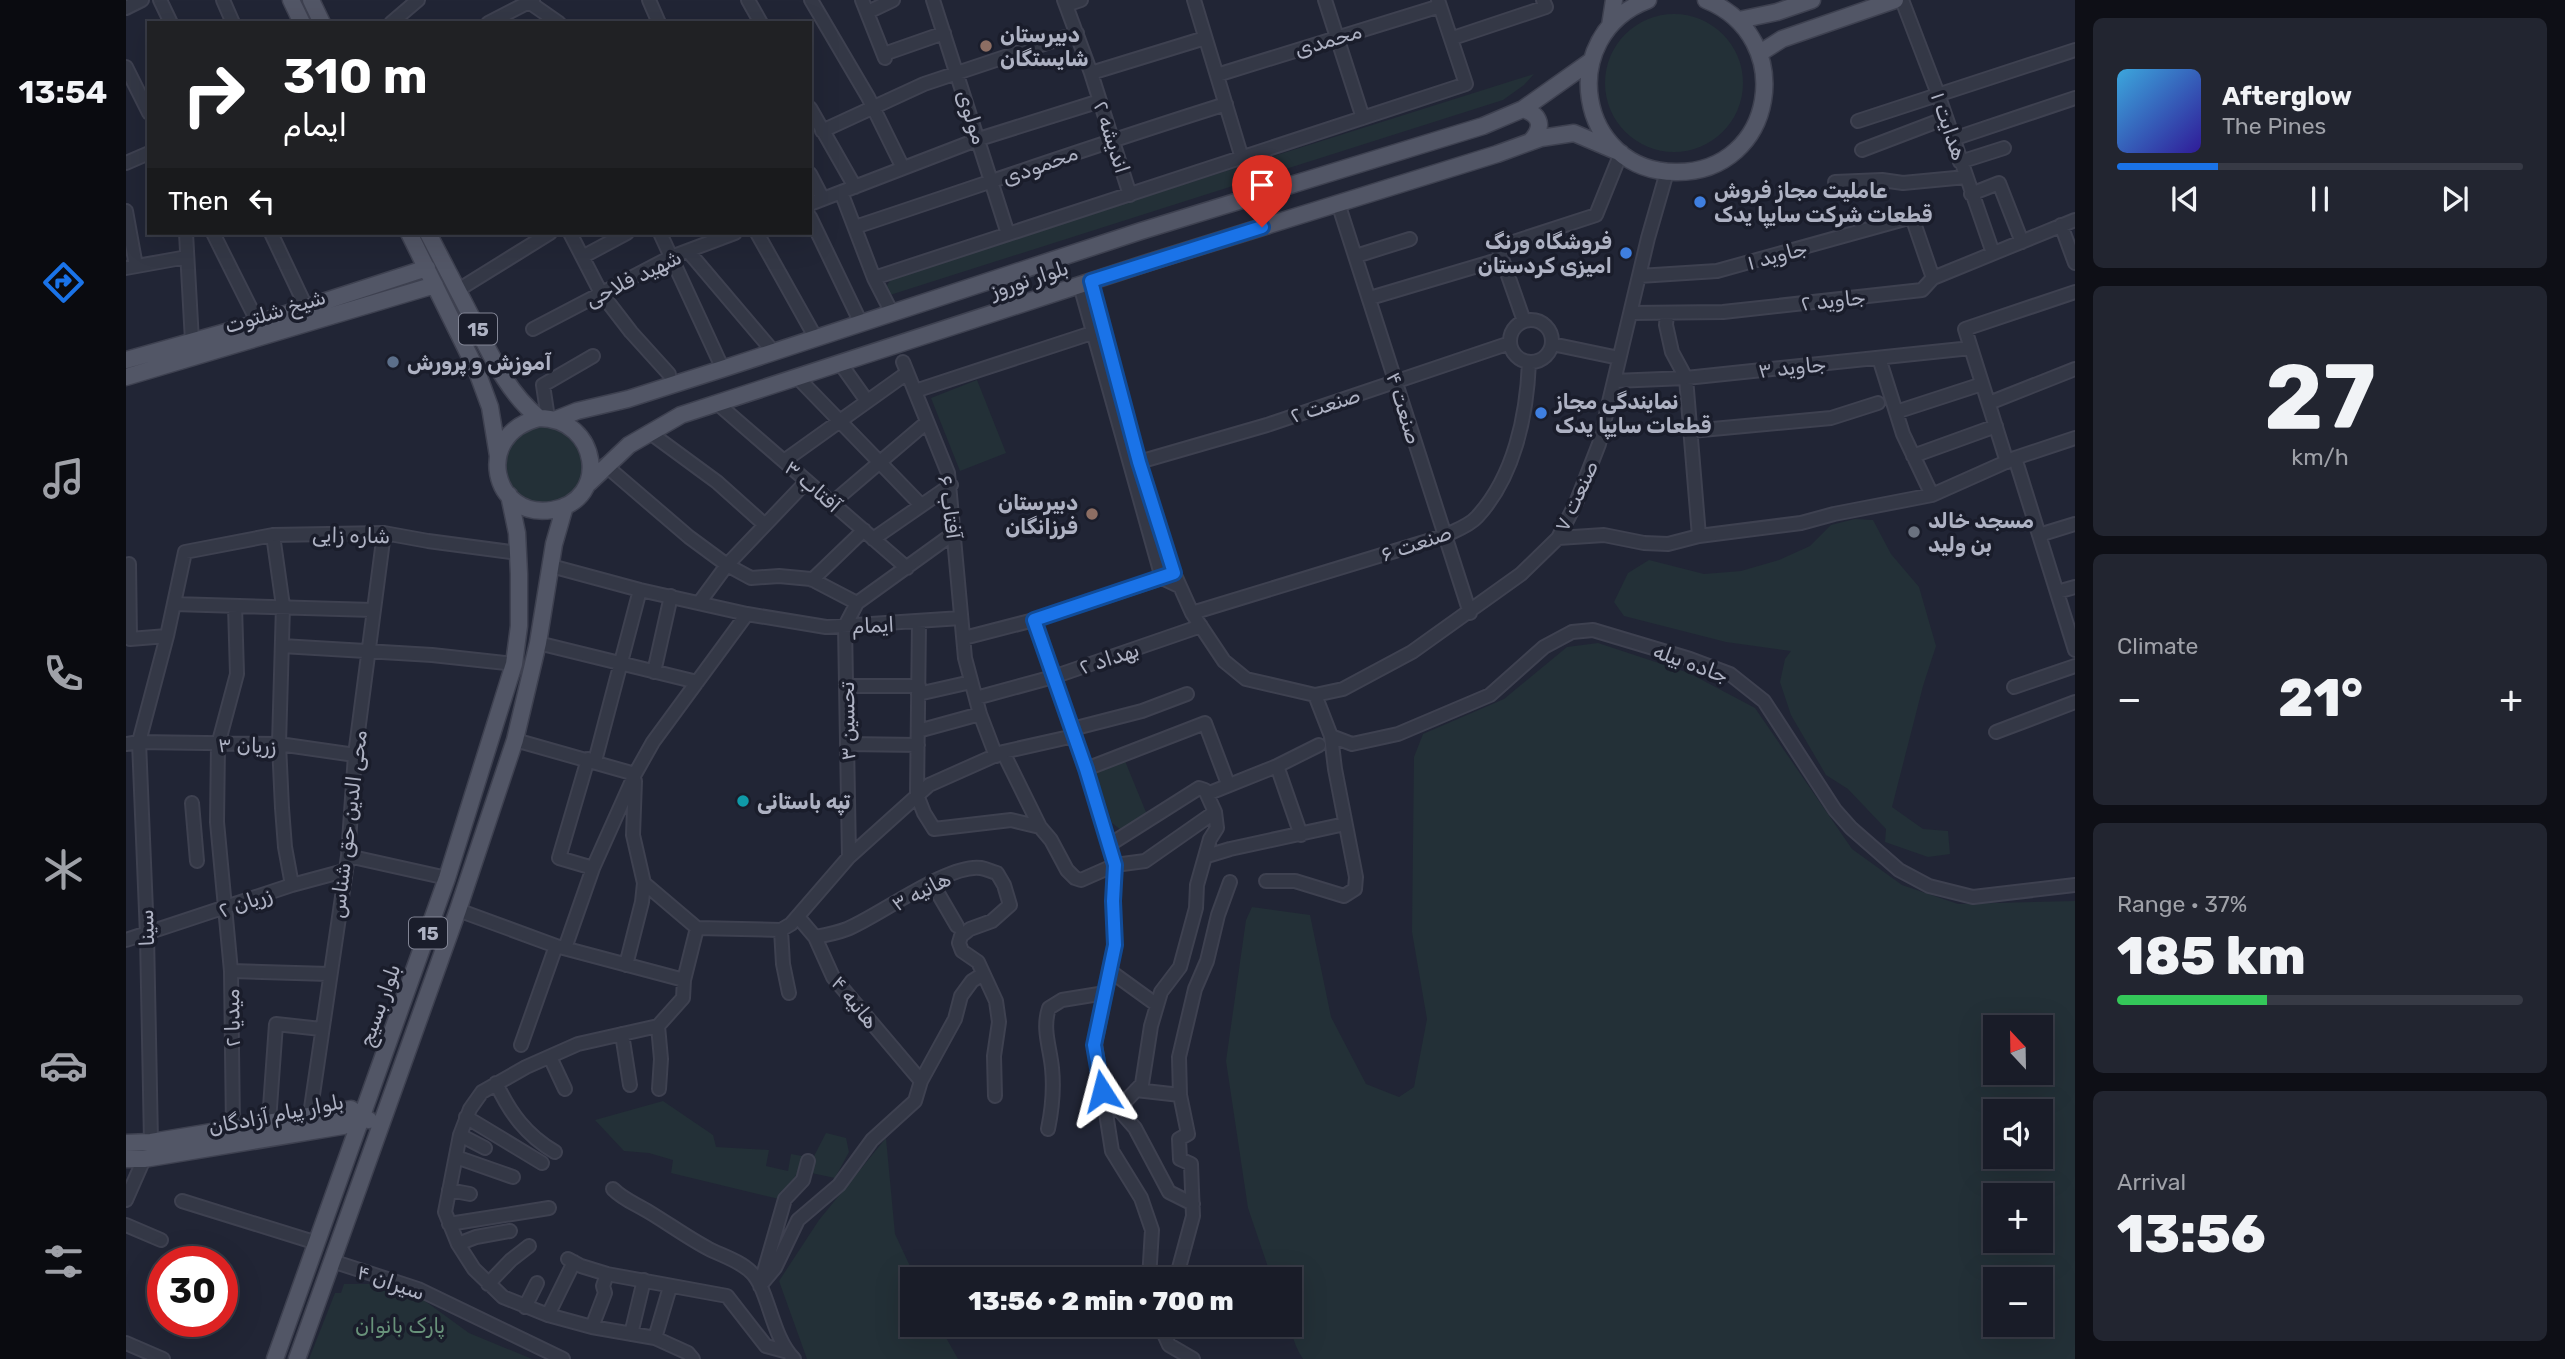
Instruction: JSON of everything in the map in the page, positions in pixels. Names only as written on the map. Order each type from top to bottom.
[{"type":"main road","points":[[290,0],[301,21]]},
{"type":"main road","points":[[311,0],[321,21]]},
{"type":"main road","points":[[1610,26],[1614,0]]},
{"type":"main road","points":[[1621,153],[1599,127],[1592,111],[1588,78],[1591,61],[1598,42],[1610,26],[1632,7],[1648,0]]},
{"type":"main road","points":[[1667,172],[1691,171],[1714,164],[1734,151],[1750,134],[1764,101],[1766,77],[1760,53],[1748,30],[1728,11],[1708,0]]},
{"type":"main road","points":[[1739,20],[1812,0]]},
{"type":"main road","points":[[1760,53],[1795,33],[1895,0]]},
{"type":"main road","points":[[1784,9],[1780,20],[1782,25],[1788,32],[1795,33]]},
{"type":"main road","name":"بلوار نوروز","points":[[548,418],[628,399],[1141,231],[1483,126],[1523,109],[1591,61]]},
{"type":"main road","points":[[1523,109],[1536,115],[1539,121],[1539,133],[1531,141]]},
{"type":"main road","name":"بلوار نوروز","points":[[589,483],[606,465],[649,432],[681,415],[1531,141],[1574,133],[1621,153],[1643,166],[1667,172]]},
{"type":"main road","name":"15","points":[[410,235],[476,369],[488,401],[498,456],[497,470],[501,484],[509,495]]},
{"type":"main road","name":"15","points":[[429,235],[495,364],[511,389],[526,408],[570,426],[585,443],[591,465],[589,483]]},
{"type":"main road","name":"شیخ شلتوت","points":[[126,360],[258,323],[427,268]]},
{"type":"main road","name":"شیخ شلتوت","points":[[126,377],[435,285]]},
{"type":"main road","points":[[488,401],[494,404],[506,401],[511,389]]},
{"type":"main road","points":[[498,456],[508,435],[516,426],[548,418]]},
{"type":"main road","points":[[509,495],[529,509],[554,510],[575,499],[589,483]]},
{"type":"main road","name":"بلوار بسیج","points":[[275,1359],[447,878],[514,664],[519,626],[517,533],[509,495]]},
{"type":"main road","name":"بلوار بسیج","points":[[296,1359],[458,910],[515,740],[539,635],[559,523],[565,506]]},
{"type":"main road","points":[[519,626],[539,635]]},
{"type":"main road","name":"بلوار پیام آزادگان","points":[[126,1143],[151,1142],[351,1109],[361,1117],[343,1126],[327,1129],[145,1159],[126,1159]]},
{"type":"main road","points":[[361,1117],[381,1124]]},
{"type":"main road","points":[[327,1129],[340,1139],[348,1153]]},
{"type":"street","points":[[126,8],[142,0]]},
{"type":"street","points":[[160,0],[170,21]]},
{"type":"street","points":[[223,0],[232,21]]},
{"type":"street","points":[[393,21],[418,0]]},
{"type":"street","points":[[649,0],[658,21]]},
{"type":"street","points":[[748,0],[756,21]]},
{"type":"street","points":[[811,0],[873,107],[903,168]]},
{"type":"street","points":[[893,0],[865,6],[884,56],[944,33]]},
{"type":"street","name":"مولوی","points":[[933,0],[1008,234]]},
{"type":"street","points":[[1065,2],[1081,0]]},
{"type":"street","points":[[1325,0],[1363,118]]},
{"type":"street","name":"هدایت ۱","points":[[1902,0],[1947,118],[1993,253]]},
{"type":"street","points":[[492,21],[529,1],[556,21]]},
{"type":"street","points":[[1197,1],[1205,38],[1242,158]]},
{"type":"street","name":"اندیشه ۲","points":[[1065,2],[1130,195]]},
{"type":"street","points":[[874,278],[1466,84],[1453,38],[1439,3]]},
{"type":"street","name":"محمدی","points":[[1217,75],[1439,3]]},
{"type":"street","points":[[1453,38],[1545,4]]},
{"type":"street","points":[[402,13],[410,21]]},
{"type":"street","points":[[822,131],[957,72],[1077,33]]},
{"type":"street","points":[[1091,73],[1205,38]]},
{"type":"street","points":[[1858,121],[2075,50]]},
{"type":"street","points":[[126,66],[147,109]]},
{"type":"street","points":[[1953,139],[2075,98]]},
{"type":"street","points":[[812,182],[817,201],[979,139],[1100,101]]},
{"type":"street","name":"محمودی","points":[[855,227],[1113,139],[1226,104]]},
{"type":"street","points":[[812,112],[855,187]]},
{"type":"street","points":[[1862,150],[1947,118]]},
{"type":"street","points":[[1961,162],[2004,148]]},
{"type":"street","points":[[1370,298],[1500,253],[1596,215],[1621,153]]},
{"type":"street","points":[[126,163],[147,154]]},
{"type":"street","name":"صنعت ۷","points":[[1315,695],[1343,689],[1412,652],[1521,574],[1558,538],[1576,503],[1599,444],[1667,172]]},
{"type":"street","points":[[1835,182],[1882,180],[1903,183],[1966,177]]},
{"type":"street","points":[[1971,194],[1999,183],[2022,242]]},
{"type":"street","points":[[841,192],[874,278],[892,313]]},
{"type":"street","name":"صنعت ۴","points":[[1338,203],[1470,612]]},
{"type":"street","points":[[126,211],[131,267],[187,257]]},
{"type":"street","name":"جاوید ۱","points":[[1639,276],[1717,271],[1912,217],[1933,278]]},
{"type":"street","name":"جاوید ۲","points":[[1631,313],[1723,312],[1922,290],[1933,278],[2075,220]]},
{"type":"street","points":[[812,221],[859,317]]},
{"type":"street","points":[[2061,226],[2075,263]]},
{"type":"street","points":[[186,235],[192,341]]},
{"type":"street","points":[[214,235],[258,323]]},
{"type":"street","points":[[272,235],[306,307]]},
{"type":"street","points":[[458,290],[541,235]]},
{"type":"street","points":[[571,235],[601,293],[669,374]]},
{"type":"street","points":[[584,256],[623,235]]},
{"type":"street","points":[[661,235],[721,365]]},
{"type":"street","name":"شهید فلاحی","points":[[533,329],[671,257],[730,235]]},
{"type":"street","points":[[758,235],[813,332]]},
{"type":"street","points":[[1356,256],[1410,239]]},
{"type":"street","points":[[688,251],[771,349]]},
{"type":"street","points":[[1500,253],[1524,321]]},
{"type":"street","points":[[1085,283],[1168,576],[1179,586],[1192,613],[1224,661],[1246,679],[1315,695],[1331,736],[1356,889],[1344,896],[1294,881],[1266,881]]},
{"type":"street","points":[[2075,292],[1965,329],[1996,426],[2071,625],[2075,650]]},
{"type":"street","points":[[1667,313],[1666,325],[1672,352],[1686,378],[1699,536]]},
{"type":"street","points":[[1533,320],[1550,332],[1552,344],[1543,359],[1529,362],[1517,357],[1510,343],[1515,327],[1524,321],[1533,320]]},
{"type":"street","points":[[915,391],[1098,330]]},
{"type":"street","points":[[1098,330],[1139,462],[1168,576]]},
{"type":"street","name":"صنعت ۲","points":[[1139,462],[1267,425],[1510,343]]},
{"type":"street","points":[[1552,344],[1619,358]]},
{"type":"street","name":"جاوید ۳","points":[[1614,381],[1686,378],[1971,348]]},
{"type":"street","points":[[548,418],[543,385],[593,356]]},
{"type":"street","points":[[1879,358],[1913,456],[1932,495]]},
{"type":"street","name":"صنعت ۶","points":[[1192,613],[1444,536],[1475,519],[1495,493],[1511,461],[1528,394],[1529,362]]},
{"type":"street","points":[[784,461],[867,401],[840,363]]},
{"type":"street","name":"آفتاب ۶","points":[[867,401],[905,368],[951,485],[961,618]]},
{"type":"street","points":[[1989,403],[2075,369]]},
{"type":"street","points":[[797,377],[922,505]]},
{"type":"street","points":[[1896,412],[1982,384]]},
{"type":"street","points":[[1691,431],[1830,418],[1878,403]]},
{"type":"street","name":"آفتاب ۳","points":[[718,404],[907,568]]},
{"type":"street","points":[[832,503],[928,422]]},
{"type":"street","points":[[1913,456],[1996,426]]},
{"type":"street","points":[[649,432],[717,482],[765,526]]},
{"type":"street","points":[[1558,538],[1604,535],[1644,543],[1668,544],[1699,536],[1801,523],[1833,514],[1932,495],[2011,460],[2075,438]]},
{"type":"street","points":[[606,465],[689,537],[727,565],[751,578],[779,576],[813,580],[857,603]]},
{"type":"street","points":[[699,603],[727,565],[807,481]]},
{"type":"street","points":[[813,580],[869,535],[951,485]]},
{"type":"street","points":[[2039,535],[2075,524]]},
{"type":"street","name":"شاره زایی","points":[[185,552],[273,535],[384,533],[517,553]]},
{"type":"street","name":"محی الدین حق شناس","points":[[310,1115],[348,856],[355,755],[384,533]]},
{"type":"street","points":[[845,626],[857,603],[954,533]]},
{"type":"street","points":[[273,535],[283,606],[279,744],[285,847],[292,886]]},
{"type":"street","name":"سینا","points":[[151,1142],[146,935],[132,743],[167,636],[185,552]]},
{"type":"street","points":[[130,564],[130,639],[167,636]]},
{"type":"street","name":"ایمام","points":[[551,566],[640,590],[747,614],[826,627],[961,618]]},
{"type":"street","points":[[964,638],[1034,620],[1168,576]]},
{"type":"street","points":[[2057,592],[2075,587]]},
{"type":"street","points":[[593,868],[559,858],[622,664],[640,590]]},
{"type":"street","points":[[654,672],[671,596]]},
{"type":"street","points":[[174,604],[373,610]]},
{"type":"street","name":"میدیا ۲","points":[[233,1128],[232,971],[218,828],[219,745],[237,674],[235,606]]},
{"type":"street","points":[[521,1045],[593,868],[635,774],[653,742],[747,614]]},
{"type":"street","points":[[961,618],[965,658],[980,714],[1040,827],[1075,878],[1081,880],[1115,865],[1145,861],[1215,812]]},
{"type":"street","points":[[1034,620],[1086,769],[1115,865],[1115,945],[1094,1045],[1112,1151],[1141,1198],[1152,1230],[1150,1267]]},
{"type":"street","points":[[919,622],[917,795],[934,830],[1012,820],[1040,827]]},
{"type":"street","name":"تحسین ۳","points":[[845,626],[849,857]]},
{"type":"street","name":"بهداد ۲","points":[[976,698],[1053,677],[1200,626]]},
{"type":"street","name":"جاده بیله","points":[[1331,736],[1352,744],[1398,734],[1490,695],[1544,647],[1572,632],[1593,630],[1730,674],[1764,701],[1835,810],[1851,828],[1899,870],[1929,886],[1973,897],[2075,885]]},
{"type":"street","points":[[539,635],[622,664],[697,682]]},
{"type":"street","points":[[282,646],[514,664]]},
{"type":"street","points":[[2014,687],[2075,666]]},
{"type":"street","points":[[846,686],[919,690],[971,682]]},
{"type":"street","points":[[643,883],[697,929],[780,930],[798,917],[849,857],[929,785],[1000,754],[1142,711],[1187,694]]},
{"type":"street","points":[[1996,732],[2075,702]]},
{"type":"street","points":[[847,744],[918,738],[980,714]]},
{"type":"street","points":[[1086,769],[1205,723],[1228,784]]},
{"type":"street","points":[[515,740],[635,774]]},
{"type":"street","name":"زریان ۳","points":[[132,743],[279,744],[355,755]]},
{"type":"street","points":[[1207,794],[1319,745]]},
{"type":"street","points":[[1276,766],[1301,835]]},
{"type":"street","points":[[626,965],[642,902],[643,883],[633,835],[635,774]]},
{"type":"street","points":[[1110,845],[1197,789],[1203,789],[1207,794],[1215,812],[1217,828],[1210,839],[1197,885],[1196,908],[1180,967],[1161,992],[1157,1005],[1142,1084],[1118,1109]]},
{"type":"street","points":[[192,803],[197,861]]},
{"type":"street","points":[[1207,856],[1345,824]]},
{"type":"street","points":[[194,831],[218,828]]},
{"type":"street","points":[[348,856],[447,878]]},
{"type":"street","name":"هانیه ۳","points":[[815,937],[846,930],[887,909],[915,890],[964,870],[980,868],[997,873],[1010,905],[1002,915],[970,929],[961,936],[959,943],[962,951],[978,962],[983,974]]},
{"type":"street","name":"زریان ۲","points":[[126,940],[344,871]]},
{"type":"street","points":[[1180,1267],[1193,1216],[1193,1204],[1191,1164],[1180,1159],[1179,1139],[1188,1135],[1180,1095],[1179,1057],[1195,989],[1207,961],[1218,915],[1230,882]]},
{"type":"street","points":[[932,883],[957,926]]},
{"type":"street","points":[[458,910],[561,947],[684,980]]},
{"type":"street","name":"هانیه ۴","points":[[798,917],[815,937],[832,977],[921,1081]]},
{"type":"street","points":[[693,1359],[688,1353],[654,1338],[548,1315],[503,1297],[474,1269],[458,1244],[445,1212],[460,1135],[466,1117],[482,1091],[579,1044],[658,1026],[683,998],[684,980],[697,929]]},
{"type":"street","points":[[780,930],[789,993]]},
{"type":"street","points":[[232,971],[329,974]]},
{"type":"street","points":[[1110,971],[1157,1005]]},
{"type":"street","points":[[760,1286],[775,1268],[798,1220],[839,1185],[872,1140],[915,1101],[921,1081],[955,1019],[961,996],[972,981],[983,974],[996,1000],[999,1022],[994,1056],[995,1096]]},
{"type":"street","points":[[1048,1129],[1052,1110],[1053,1072],[1050,1045],[1044,1028],[1049,1008],[1062,1000],[1105,993]]},
{"type":"street","points":[[269,1121],[276,1024],[321,1029]]},
{"type":"street","points":[[658,1026],[661,1059],[659,1088]]},
{"type":"street","points":[[622,1034],[630,1085]]},
{"type":"street","points":[[550,1057],[565,1089]]},
{"type":"street","points":[[496,1083],[514,1118],[555,1152]]},
{"type":"street","points":[[1136,1090],[1180,1095]]},
{"type":"street","points":[[1102,1091],[1135,1128],[1169,1192],[1193,1204]]},
{"type":"street","points":[[466,1117],[542,1163]]},
{"type":"street","points":[[460,1135],[485,1148]]},
{"type":"street","points":[[456,1157],[513,1177]]},
{"type":"street","points":[[126,1200],[145,1159]]},
{"type":"street","points":[[760,1286],[785,1199],[803,1180],[808,1161]]},
{"type":"street","points":[[613,1189],[623,1199],[707,1248],[743,1265],[754,1275],[772,1323],[791,1356]]},
{"type":"street","points":[[449,1190],[470,1194]]},
{"type":"street","points":[[182,1201],[317,1243]]},
{"type":"street","points":[[449,1224],[549,1208]]},
{"type":"street","points":[[126,1225],[161,1240]]},
{"type":"street","points":[[458,1244],[476,1237],[510,1231]]},
{"type":"street","points":[[488,1284],[528,1246]]},
{"type":"street","points":[[548,1315],[571,1260],[607,1274],[727,1296],[766,1346],[791,1356]]},
{"type":"street","name":"سیران ۴","points":[[332,1261],[418,1289],[563,1359]]},
{"type":"street","points":[[592,1326],[605,1293],[603,1286],[607,1274]]},
{"type":"street","points":[[631,1334],[644,1280]]},
{"type":"street","points":[[525,1307],[537,1283]]},
{"type":"street","points":[[654,1338],[670,1287]]},
{"type":"street","points":[[1165,1337],[1169,1345],[1193,1359]]},
{"type":"street","points":[[126,1343],[163,1359]]},
{"type":"green space","points":[[1674,14],[1700,19],[1723,34],[1738,57],[1743,83],[1738,109],[1723,132],[1700,147],[1674,152],[1648,147],[1625,132],[1610,109],[1605,83],[1610,57],[1625,34],[1648,19]]},
{"type":"green space","points":[[1534,74],[1503,100],[890,295],[886,287],[893,276]]},
{"type":"green space","points":[[977,380],[1006,453],[960,471],[931,398]]},
{"type":"green space","points":[[544,426],[559,429],[576,443],[583,465],[580,480],[566,497],[544,504],[529,501],[512,487],[505,465],[508,450],[522,433]]},
{"type":"green space","points":[[1855,519],[1873,520],[1891,554],[1919,587],[1936,646],[1892,807],[1923,829],[1948,831],[1950,854],[1928,857],[1885,842],[1886,829],[1848,789],[1826,775],[1791,715],[1780,682],[1785,659],[1791,651],[1726,642],[1624,616],[1614,602],[1628,573],[1649,560],[1704,574],[1741,571],[1779,560],[1810,546],[1831,525]]},
{"type":"green space","points":[[1598,643],[1689,673],[1755,708],[1852,849],[1902,885],[1958,904],[2075,901],[2075,1359],[1303,1359],[1293,1337],[1302,1337],[1302,1267],[1268,1267],[1248,1208],[1226,1061],[1246,920],[1252,907],[1310,915],[1331,1017],[1366,1084],[1399,1097],[1414,1087],[1427,1019],[1412,932],[1414,757],[1423,734],[1504,699],[1567,647]]},
{"type":"green space","points":[[1125,761],[1148,817],[1121,830],[1112,823],[1095,770]]},
{"type":"green space","points":[[663,1101],[713,1135],[716,1147],[769,1150],[766,1166],[788,1171],[791,1154],[813,1158],[826,1133],[846,1138],[849,1152],[835,1178],[802,1171],[779,1199],[671,1173],[673,1160],[649,1153],[624,1151],[595,1120]]},
{"type":"green space","points":[[886,1138],[895,1234],[910,1267],[900,1267],[900,1337],[946,1337],[958,1359],[807,1359],[779,1281],[819,1220]]},
{"type":"green space","name":"پارک بانوان","points":[[344,1284],[370,1284],[414,1293],[469,1333],[532,1359],[309,1359],[335,1293],[341,1293]]},
{"type":"place","name":"دبیرستان شایستگان","points":[[986,46]]},
{"type":"place","name":"عاملیت مجاز فروش قطعات شرکت سایپا یدک","points":[[1700,202]]},
{"type":"place","name":"فروشگاه ورنگ امیزی کردستان","points":[[1626,253]]},
{"type":"place","name":"آموزش و پرورش","points":[[393,362]]},
{"type":"place","name":"نمایندگی مجاز قطعات سایپا یدک","points":[[1541,413]]},
{"type":"place","name":"دبیرستان فرزانگان","points":[[1092,514]]},
{"type":"place","name":"مسجد خالد بن ولید","points":[[1914,532]]},
{"type":"place","name":"تپه باستانی","points":[[743,801]]},
{"type":"route","points":[[1102,1091],[1094,1045],[1115,945],[1115,865],[1086,769],[1034,620],[1174,573],[1139,462],[1091,281],[1262,227]]}]
